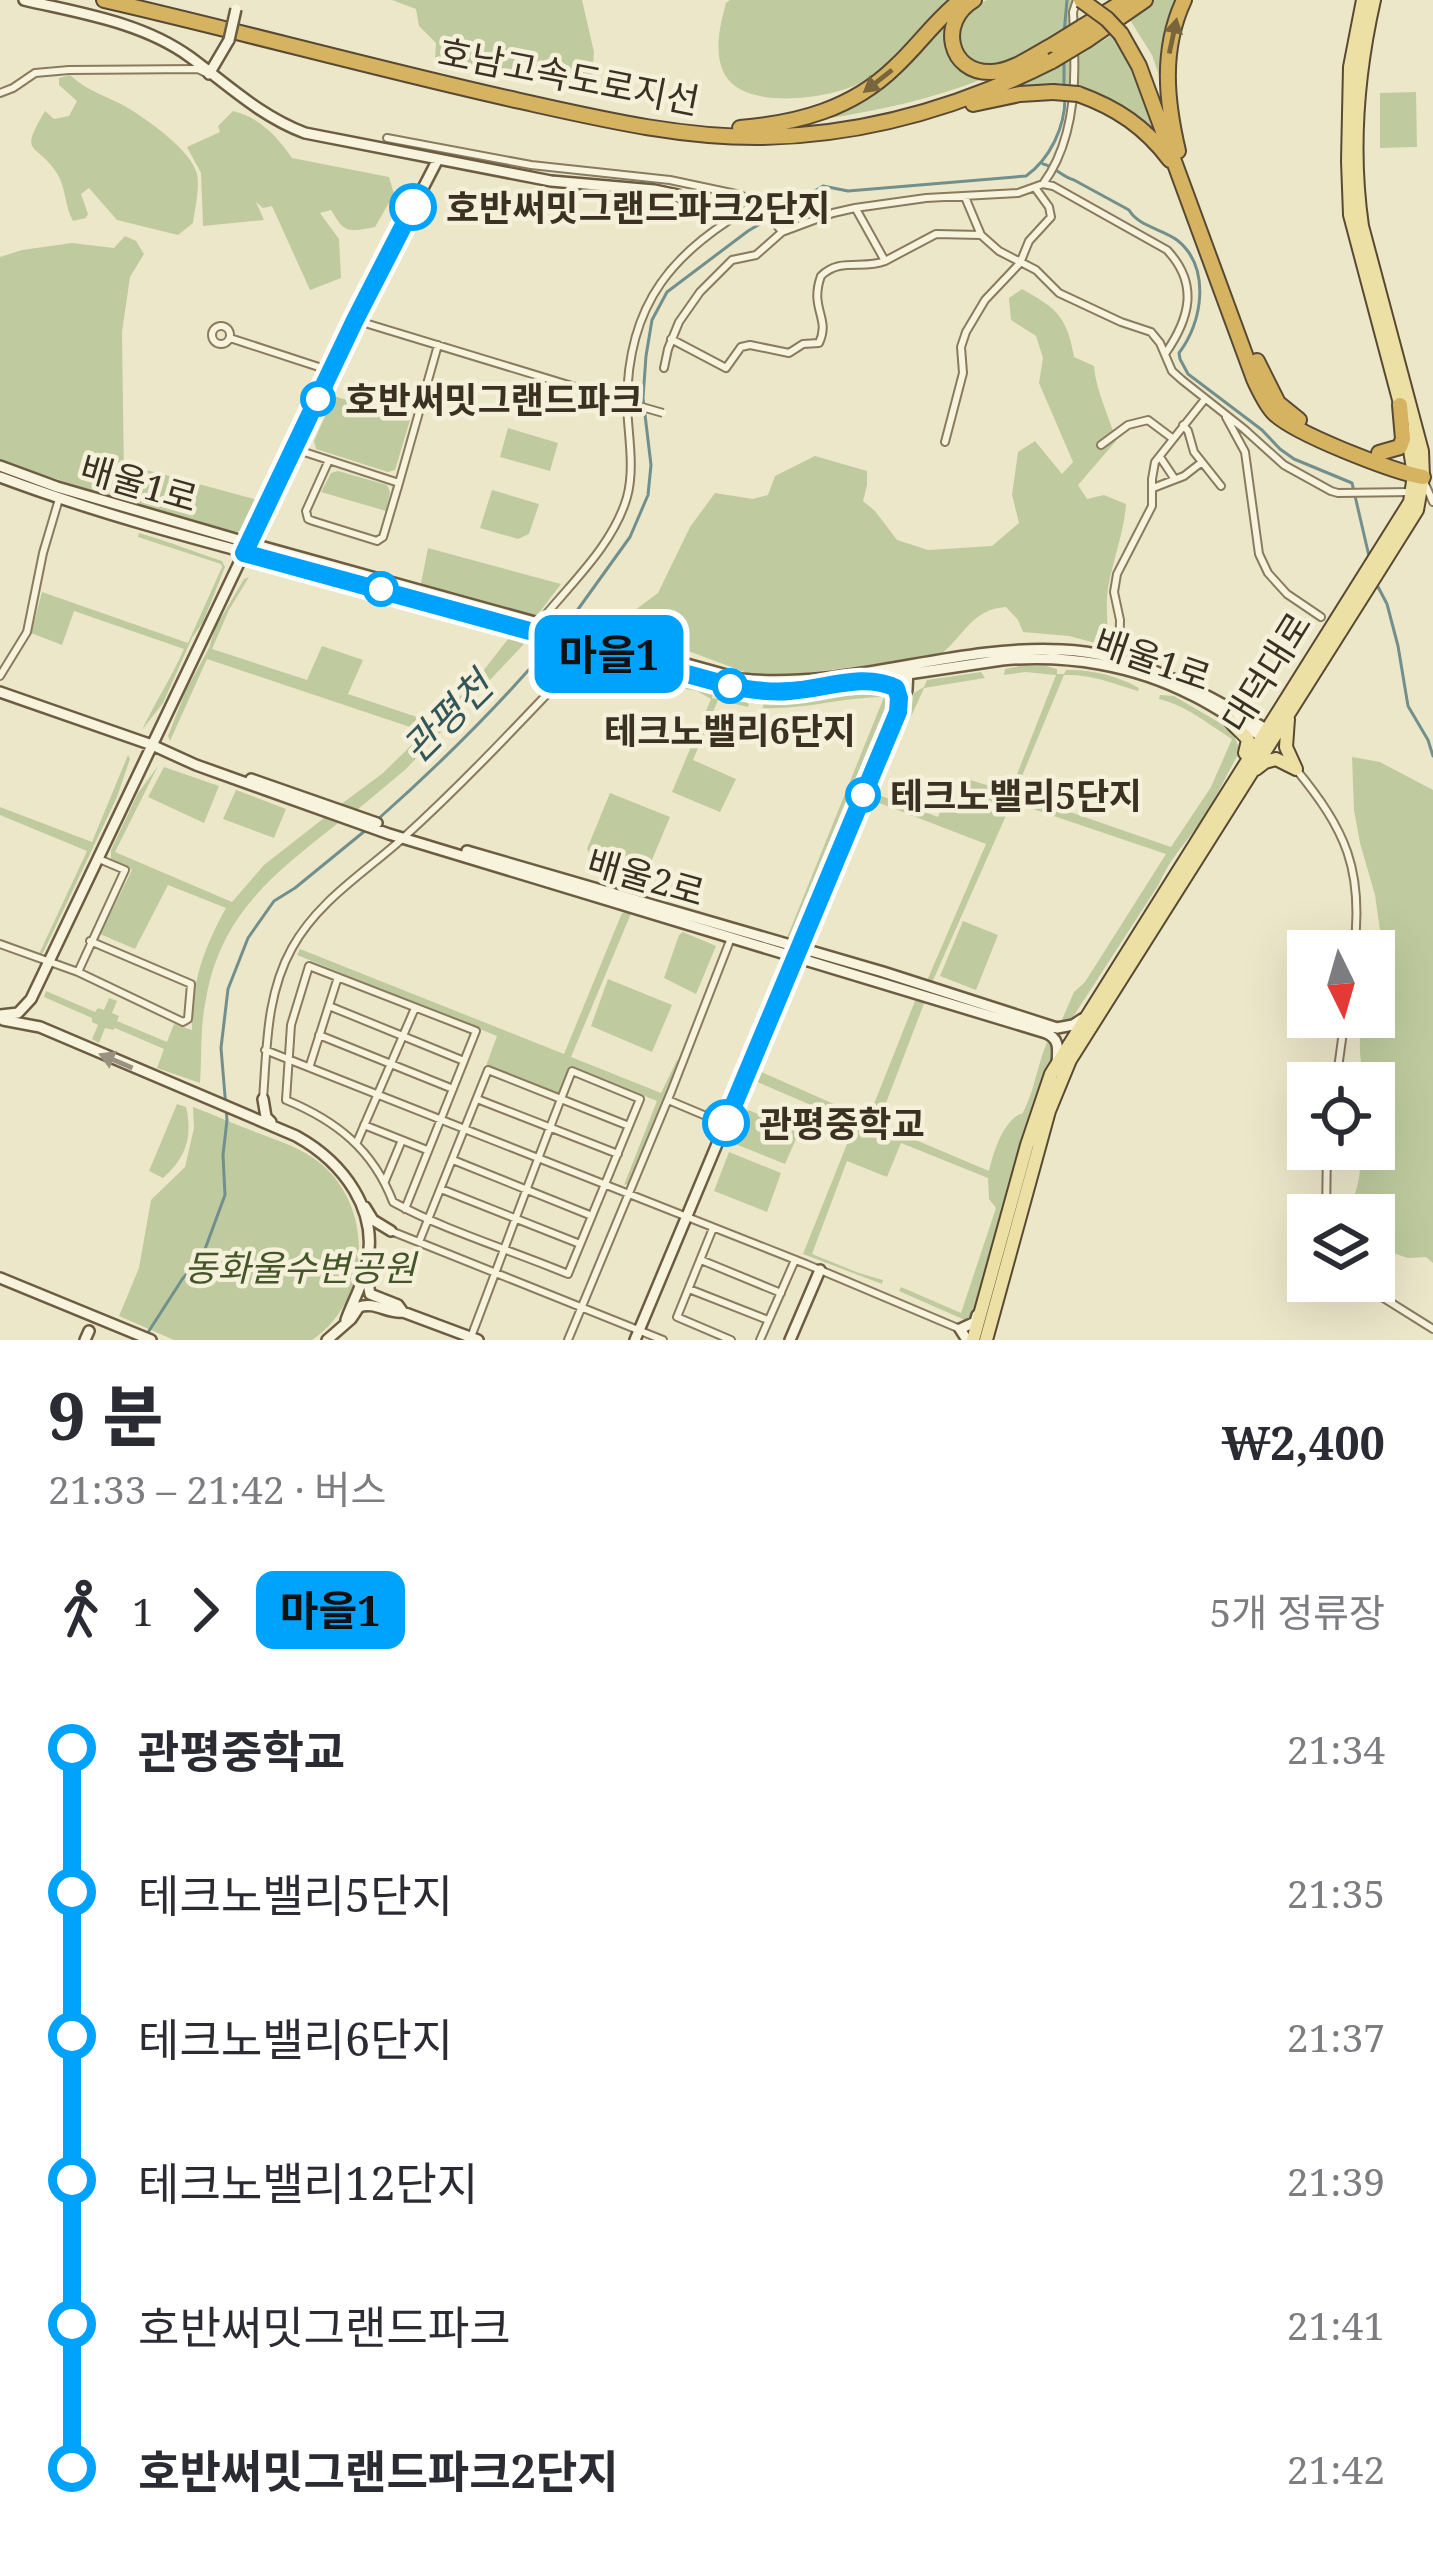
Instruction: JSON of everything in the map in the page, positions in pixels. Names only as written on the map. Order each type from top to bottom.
[{"type":"highway","name":"호남고속도로지선","points":[[104,0],[464,88],[662,130],[762,137],[892,122],[958,103],[1053,52]]},
{"type":"highway","name":"호남고속도로지선","points":[[138,0],[625,116],[738,129],[890,114],[990,82],[1053,52]]},
{"type":"highway","points":[[738,129],[818,115],[864,92],[961,0]]},
{"type":"highway","points":[[974,0],[959,10],[952,28],[956,52],[969,67],[980,71],[1002,70],[1053,52],[1145,0]]},
{"type":"highway","points":[[1079,0],[1124,32],[1254,379],[1273,412],[1289,425],[1417,473]]},
{"type":"highway","points":[[1092,0],[1112,14],[1144,64],[1262,375],[1278,403],[1316,429],[1417,473]]},
{"type":"highway","points":[[1084,34],[1129,0]]},
{"type":"highway","points":[[1180,156],[1167,68],[1173,29],[1184,0]]},
{"type":"highway","points":[[892,122],[1020,94],[1078,94],[1134,122],[1161,148],[1181,180]]},
{"type":"highway","points":[[1379,453],[1400,447],[1400,405]]},
{"type":"main road","points":[[23,0],[132,28],[189,56],[282,124],[305,133],[551,182],[654,190],[678,195],[714,216]]},
{"type":"main road","name":"대덕대로","points":[[986,1340],[1037,1151],[1070,1060],[1342,609],[1417,509],[1417,473],[1351,215],[1350,67],[1363,0]]},
{"type":"main road","name":"대덕대로","points":[[1266,736],[1288,714],[1369,586],[1374,565],[1410,502],[1422,452],[1362,226],[1358,193],[1359,81],[1374,0]]},
{"type":"main road","points":[[209,74],[229,40],[234,4]]},
{"type":"main road","points":[[0,1017],[18,1013],[31,999],[436,160]]},
{"type":"main road","name":"배울1로","points":[[0,466],[247,548]]},
{"type":"main road","name":"배울1로","points":[[0,477],[59,499],[757,691],[787,692],[1006,650],[1062,650],[1119,659],[1194,688],[1266,736]]},
{"type":"main road","name":"배울1로","points":[[588,643],[741,680],[775,682],[1034,657],[1079,660],[1190,693],[1266,736]]},
{"type":"main road","points":[[637,1335],[907,690],[908,670]]},
{"type":"main road","points":[[857,680],[896,688],[898,712]]},
{"type":"main road","name":"배울2로","points":[[0,692],[398,834],[1046,1033],[1058,1044],[1057,1063]]},
{"type":"main road","points":[[1288,714],[1286,747],[1296,770]]},
{"type":"main road","points":[[1227,715],[1248,740],[1246,771],[1276,759],[1296,770]]},
{"type":"main road","name":"대덕대로","points":[[970,1340],[1040,1102],[1057,1063],[1246,771]]},
{"type":"main road","name":"배울2로","points":[[398,834],[1057,1028],[1073,1025],[1087,1014]]},
{"type":"main road","points":[[1167,888],[1172,890],[1168,904]]},
{"type":"main road","points":[[31,999],[32,1016],[55,1035]]},
{"type":"main road","points":[[0,1017],[40,1027],[296,1136],[323,1153],[346,1176],[373,1220],[391,1231]]},
{"type":"main road","points":[[249,1115],[263,1099]]},
{"type":"main road","points":[[263,1099],[266,1117],[279,1129]]},
{"type":"main road","points":[[1037,1151],[1031,1151],[1042,1112],[1040,1102]]},
{"type":"main road","points":[[358,1197],[364,1215],[370,1294],[398,1305],[403,1312]]},
{"type":"main road","points":[[1007,1218],[1010,1215],[1013,1220],[1007,1243],[1010,1256]]},
{"type":"main road","points":[[344,1324],[374,1238],[379,1231],[391,1231]]},
{"type":"main road","points":[[790,1340],[820,1270]]},
{"type":"main road","points":[[0,1278],[151,1340]]},
{"type":"main road","points":[[970,1340],[960,1329],[975,1322],[985,1298]]},
{"type":"main road","points":[[331,1340],[362,1305],[403,1312],[473,1339]]},
{"type":"main road","points":[[81,1312],[87,1336]]},
{"type":"main road","points":[[87,1336],[96,1327],[112,1325]]},
{"type":"street","points":[[1042,184],[1058,163],[1072,110],[1073,12],[1079,0]]},
{"type":"street","points":[[0,93],[34,73],[198,69],[209,74]]},
{"type":"street","points":[[387,138],[531,165],[670,180],[736,194],[759,202],[780,230]]},
{"type":"street","points":[[945,442],[964,367],[961,347],[966,332],[1051,217],[1042,184]]},
{"type":"street","points":[[664,368],[679,322],[700,292],[732,260],[756,255],[780,230],[855,208],[1018,193],[1042,184],[1174,257],[1186,281],[1187,309],[1165,354]]},
{"type":"street","points":[[964,196],[981,235],[999,251],[1036,270],[1077,303],[1151,332],[1172,370],[1284,465],[1338,494],[1411,492]]},
{"type":"street","points":[[537,628],[605,541],[628,495],[627,382],[632,345],[645,308],[672,268],[705,236],[759,202]]},
{"type":"street","points":[[855,208],[885,261]]},
{"type":"street","points":[[671,339],[726,368],[741,346],[789,353],[803,344],[819,344],[824,322],[816,299],[821,276],[835,265],[876,265],[936,235],[981,235]]},
{"type":"street","points":[[355,320],[663,413]]},
{"type":"street","points":[[230,338],[331,371]]},
{"type":"street","points":[[329,460],[306,511],[308,519],[377,542],[383,537],[438,345]]},
{"type":"street","points":[[1119,659],[1115,581],[1152,506],[1153,469],[1205,399]]},
{"type":"street","points":[[1101,445],[1128,425],[1148,420],[1172,438]]},
{"type":"street","points":[[1183,425],[1194,452],[1221,486]]},
{"type":"street","points":[[1241,432],[1259,554],[1287,594],[1321,617],[1326,632],[1322,641]]},
{"type":"street","points":[[295,449],[399,483]]},
{"type":"street","points":[[1160,457],[1175,480]]},
{"type":"street","points":[[1152,488],[1202,462]]},
{"type":"street","points":[[1417,473],[1433,502]]},
{"type":"street","points":[[0,676],[27,632],[59,499]]},
{"type":"street","points":[[1321,617],[1342,609]]},
{"type":"street","points":[[263,1099],[267,1024],[278,980],[308,923],[588,643]]},
{"type":"street","points":[[1266,736],[1330,813],[1346,844],[1358,894],[1355,930]]},
{"type":"street","points":[[78,972],[125,870],[98,858]]},
{"type":"street","points":[[568,1340],[731,938]]},
{"type":"street","points":[[0,944],[78,972],[183,1022],[188,1019],[191,985],[90,941]]},
{"type":"street","points":[[405,1209],[476,1031],[309,966],[291,1025],[286,1100],[324,1118],[357,1142],[385,1181],[393,1202],[405,1209],[505,1248],[568,1274],[640,1099],[572,1071],[517,1218],[505,1248],[496,1271],[473,1339]]},
{"type":"street","points":[[309,1065],[338,977]]},
{"type":"street","points":[[329,1006],[464,1061]]},
{"type":"street","points":[[357,1142],[415,1008]]},
{"type":"street","points":[[319,1035],[453,1089]]},
{"type":"street","points":[[265,1050],[960,1329]]},
{"type":"street","points":[[419,1242],[488,1070],[629,1126]]},
{"type":"street","points":[[477,1100],[618,1154]]},
{"type":"street","points":[[668,1100],[726,1124]]},
{"type":"street","points":[[364,1125],[428,1150]]},
{"type":"street","points":[[385,1181],[402,1140]]},
{"type":"street","points":[[453,1160],[592,1216]]},
{"type":"street","points":[[441,1189],[580,1244]]},
{"type":"street","points":[[713,1228],[677,1317],[716,1338],[731,1340]]},
{"type":"street","points":[[391,1231],[582,1307],[637,1335],[663,1340]]},
{"type":"street","points":[[701,1260],[781,1293]]},
{"type":"street","points":[[760,1340],[795,1261]]},
{"type":"street","points":[[689,1289],[768,1320]]},
{"type":"street","points":[[1389,1302],[1433,1329]]},
{"type":"green space","points":[[392,0],[582,0],[594,52],[591,90],[435,59],[436,43],[419,26],[416,9]]},
{"type":"green space","points":[[730,0],[953,0],[896,58],[870,77],[843,90],[787,98],[750,93],[725,75],[719,39]]},
{"type":"green space","points":[[987,0],[1075,0],[1073,29],[1011,62],[979,66],[963,51],[962,28],[975,7]]},
{"type":"green space","points":[[1155,0],[1181,0],[1164,90],[1152,55],[1130,20]]},
{"type":"green space","points":[[955,12],[953,51],[988,77],[904,103],[818,120],[868,97],[891,79]]},
{"type":"green space","points":[[1115,33],[1166,146],[1129,111],[1093,93],[1053,89],[1003,93],[1074,59]]},
{"type":"green space","points":[[70,75],[147,120],[193,165],[198,185],[193,223],[178,235],[117,220],[89,188],[81,194],[88,214],[73,221],[58,175],[31,143],[45,111],[54,119],[69,116],[77,101],[59,85],[59,78]]},
{"type":"green space","points":[[1416,92],[1417,147],[1380,148],[1380,93]]},
{"type":"green space","points":[[233,111],[267,128],[292,158],[389,177],[394,194],[375,227],[348,229],[331,210],[320,213],[339,239],[341,278],[310,290],[272,206],[263,208],[256,202],[264,220],[203,226],[201,173],[187,147],[220,132],[218,126]]},
{"type":"green space","points":[[125,236],[136,241],[144,254],[130,277],[122,332],[124,479],[116,498],[0,461],[0,257],[72,243],[114,248]]},
{"type":"green space","points":[[1022,289],[1058,315],[1074,357],[1094,366],[1116,441],[1078,485],[1087,499],[1104,495],[1126,504],[1108,588],[1107,646],[1069,636],[1023,632],[1006,607],[976,618],[939,656],[782,676],[750,674],[637,632],[631,613],[658,593],[690,527],[715,493],[753,499],[768,495],[775,476],[815,456],[867,471],[863,501],[897,540],[928,550],[992,546],[1019,523],[1012,495],[1018,452],[1035,441],[1062,474],[1073,462],[1039,383],[1043,358],[1036,336],[1011,320],[1009,298]]},
{"type":"green space","points":[[334,396],[410,420],[395,470],[388,472],[316,449],[314,441]]},
{"type":"green space","points":[[508,428],[558,443],[550,471],[500,457]]},
{"type":"green space","points":[[128,465],[258,500],[242,530],[234,533],[122,499]]},
{"type":"green space","points":[[331,473],[387,485],[386,511],[321,492]]},
{"type":"green space","points":[[492,490],[539,504],[529,534],[518,539],[480,528]]},
{"type":"green space","points":[[139,533],[222,561],[225,567],[163,703],[142,730],[184,649],[74,611],[62,645],[31,633],[42,592],[188,643],[221,564],[138,537]]},
{"type":"green space","points":[[428,548],[561,584],[535,618],[436,592],[421,583]]},
{"type":"green space","points":[[249,577],[212,649],[307,680],[322,646],[363,660],[348,694],[435,723],[508,639],[365,599],[397,600],[510,633],[510,639],[524,644],[406,769],[357,810],[340,805],[383,773],[425,732],[207,659],[170,741],[186,690],[215,628]]},
{"type":"green space","points":[[1046,666],[1057,669],[1057,674],[1095,672],[1139,688],[1064,675],[1015,793],[1171,847],[1211,787],[1232,739],[1159,699],[1160,695],[1174,696],[1232,730],[1240,751],[1208,810],[1071,1020],[1061,1022],[1074,992],[1085,982],[1166,854],[1012,802],[931,985],[926,983],[986,844],[874,801],[812,947],[809,940],[867,799],[873,801],[876,795],[871,792],[914,693],[927,680],[981,672],[985,678],[924,688],[876,794],[938,817],[944,803],[957,809],[970,780],[1010,792],[1056,675],[1004,675],[1005,669]]},
{"type":"green space","points":[[674,681],[713,693],[712,698],[720,694],[749,704],[718,700],[693,760],[736,779],[720,812],[672,792],[711,699],[670,686]]},
{"type":"green space","points":[[878,689],[884,696],[887,708],[792,937],[786,940],[884,697],[793,707],[763,705]]},
{"type":"green space","points":[[128,755],[117,797],[39,954],[87,851],[0,815],[0,807],[92,842]]},
{"type":"green space","points":[[1352,757],[1380,762],[1433,790],[1433,1263],[1426,1257],[1395,1254],[1395,1194],[1355,1194],[1360,1170],[1395,1170],[1395,1062],[1362,1062],[1360,1051],[1361,1038],[1395,1038],[1395,930],[1380,930],[1354,810]]},
{"type":"green space","points":[[158,766],[115,852],[232,902],[264,865],[324,818],[338,823],[272,878],[224,942],[204,1009],[200,1083],[157,1068],[164,1049],[115,1028],[105,1028],[99,1043],[92,1039],[98,1025],[92,1018],[44,997],[46,991],[95,1012],[104,1010],[109,998],[117,1001],[112,1013],[119,1016],[117,1021],[167,1042],[174,1024],[192,1030],[200,966],[226,908],[168,885],[135,949],[100,934],[132,870],[111,859],[111,850],[138,793]]},
{"type":"green space","points":[[164,767],[219,786],[204,823],[148,797]]},
{"type":"green space","points":[[236,790],[286,809],[274,838],[223,819]]},
{"type":"green space","points":[[610,793],[670,817],[646,874],[591,863],[587,849]]},
{"type":"green space","points":[[632,911],[571,1057],[661,1093],[679,1061],[624,1185],[657,1101],[570,1066],[555,1094],[486,1066],[497,1036],[297,955],[300,949],[564,1054],[622,913]]},
{"type":"green space","points":[[963,921],[998,935],[976,990],[940,976]]},
{"type":"green space","points":[[683,932],[716,946],[696,994],[664,978]]},
{"type":"green space","points":[[804,968],[759,1071],[868,1119],[915,1001],[925,1001],[878,1124],[989,1171],[1004,1130],[1026,1106],[1047,1042],[1053,1045],[973,1317],[967,1321],[899,1291],[901,1287],[961,1313],[996,1208],[989,1199],[988,1178],[901,1143],[887,1177],[847,1161],[812,1254],[883,1280],[882,1284],[803,1254],[855,1124],[755,1081],[752,1089],[748,1085]]},
{"type":"green space","points":[[608,979],[672,1005],[652,1052],[591,1026]]},
{"type":"green space","points":[[177,1104],[186,1107],[188,1137],[182,1155],[163,1178],[149,1171]]},
{"type":"green space","name":"동화울수변공원","points":[[193,1107],[305,1153],[338,1182],[350,1204],[359,1253],[355,1278],[332,1323],[312,1340],[174,1340],[119,1316],[139,1268],[151,1200],[185,1167],[194,1128]]},
{"type":"green space","points":[[748,1110],[800,1130],[785,1164],[733,1143]]},
{"type":"green space","points":[[729,1152],[781,1173],[767,1212],[714,1191]]},
{"type":"waterway","name":"관평천","points":[[1064,34],[1067,0]]},
{"type":"waterway","name":"관평천","points":[[1064,62],[1064,88]]},
{"type":"waterway","name":"관평천","points":[[566,626],[630,537],[648,495],[651,465],[643,398],[646,356],[652,320],[667,292],[748,231],[823,186],[848,191],[1026,176],[1054,142],[1065,98]]},
{"type":"waterway","points":[[1043,164],[1129,210],[1188,251],[1200,295],[1194,326],[1179,353],[1188,374],[1294,459],[1352,483],[1369,556]]},
{"type":"waterway","points":[[1376,583],[1398,646],[1408,706],[1433,756]]},
{"type":"waterway","name":"관평천","points":[[377,820],[468,734],[552,643]]},
{"type":"waterway","name":"관평천","points":[[147,1334],[183,1278],[201,1260],[225,1195],[227,1120],[221,1048],[228,989],[248,938],[274,901],[366,830]]},
{"type":"waterway","points":[[202,1260],[246,1272]]},
{"type":"bus line","name":"마을1","points":[[413,207],[244,553],[731,686],[787,692],[857,680],[896,688],[898,712],[726,1123]]},
{"type":"place","name":"호반써밋그랜드파크2단지","points":[[413,207]]},
{"type":"place","name":"호반써밋그랜드파크","points":[[318,399]]},
{"type":"place","name":"테크노밸리6단지","points":[[730,686]]},
{"type":"place","name":"테크노밸리5단지","points":[[863,795]]},
{"type":"place","name":"관평중학교","points":[[726,1123]]}]
